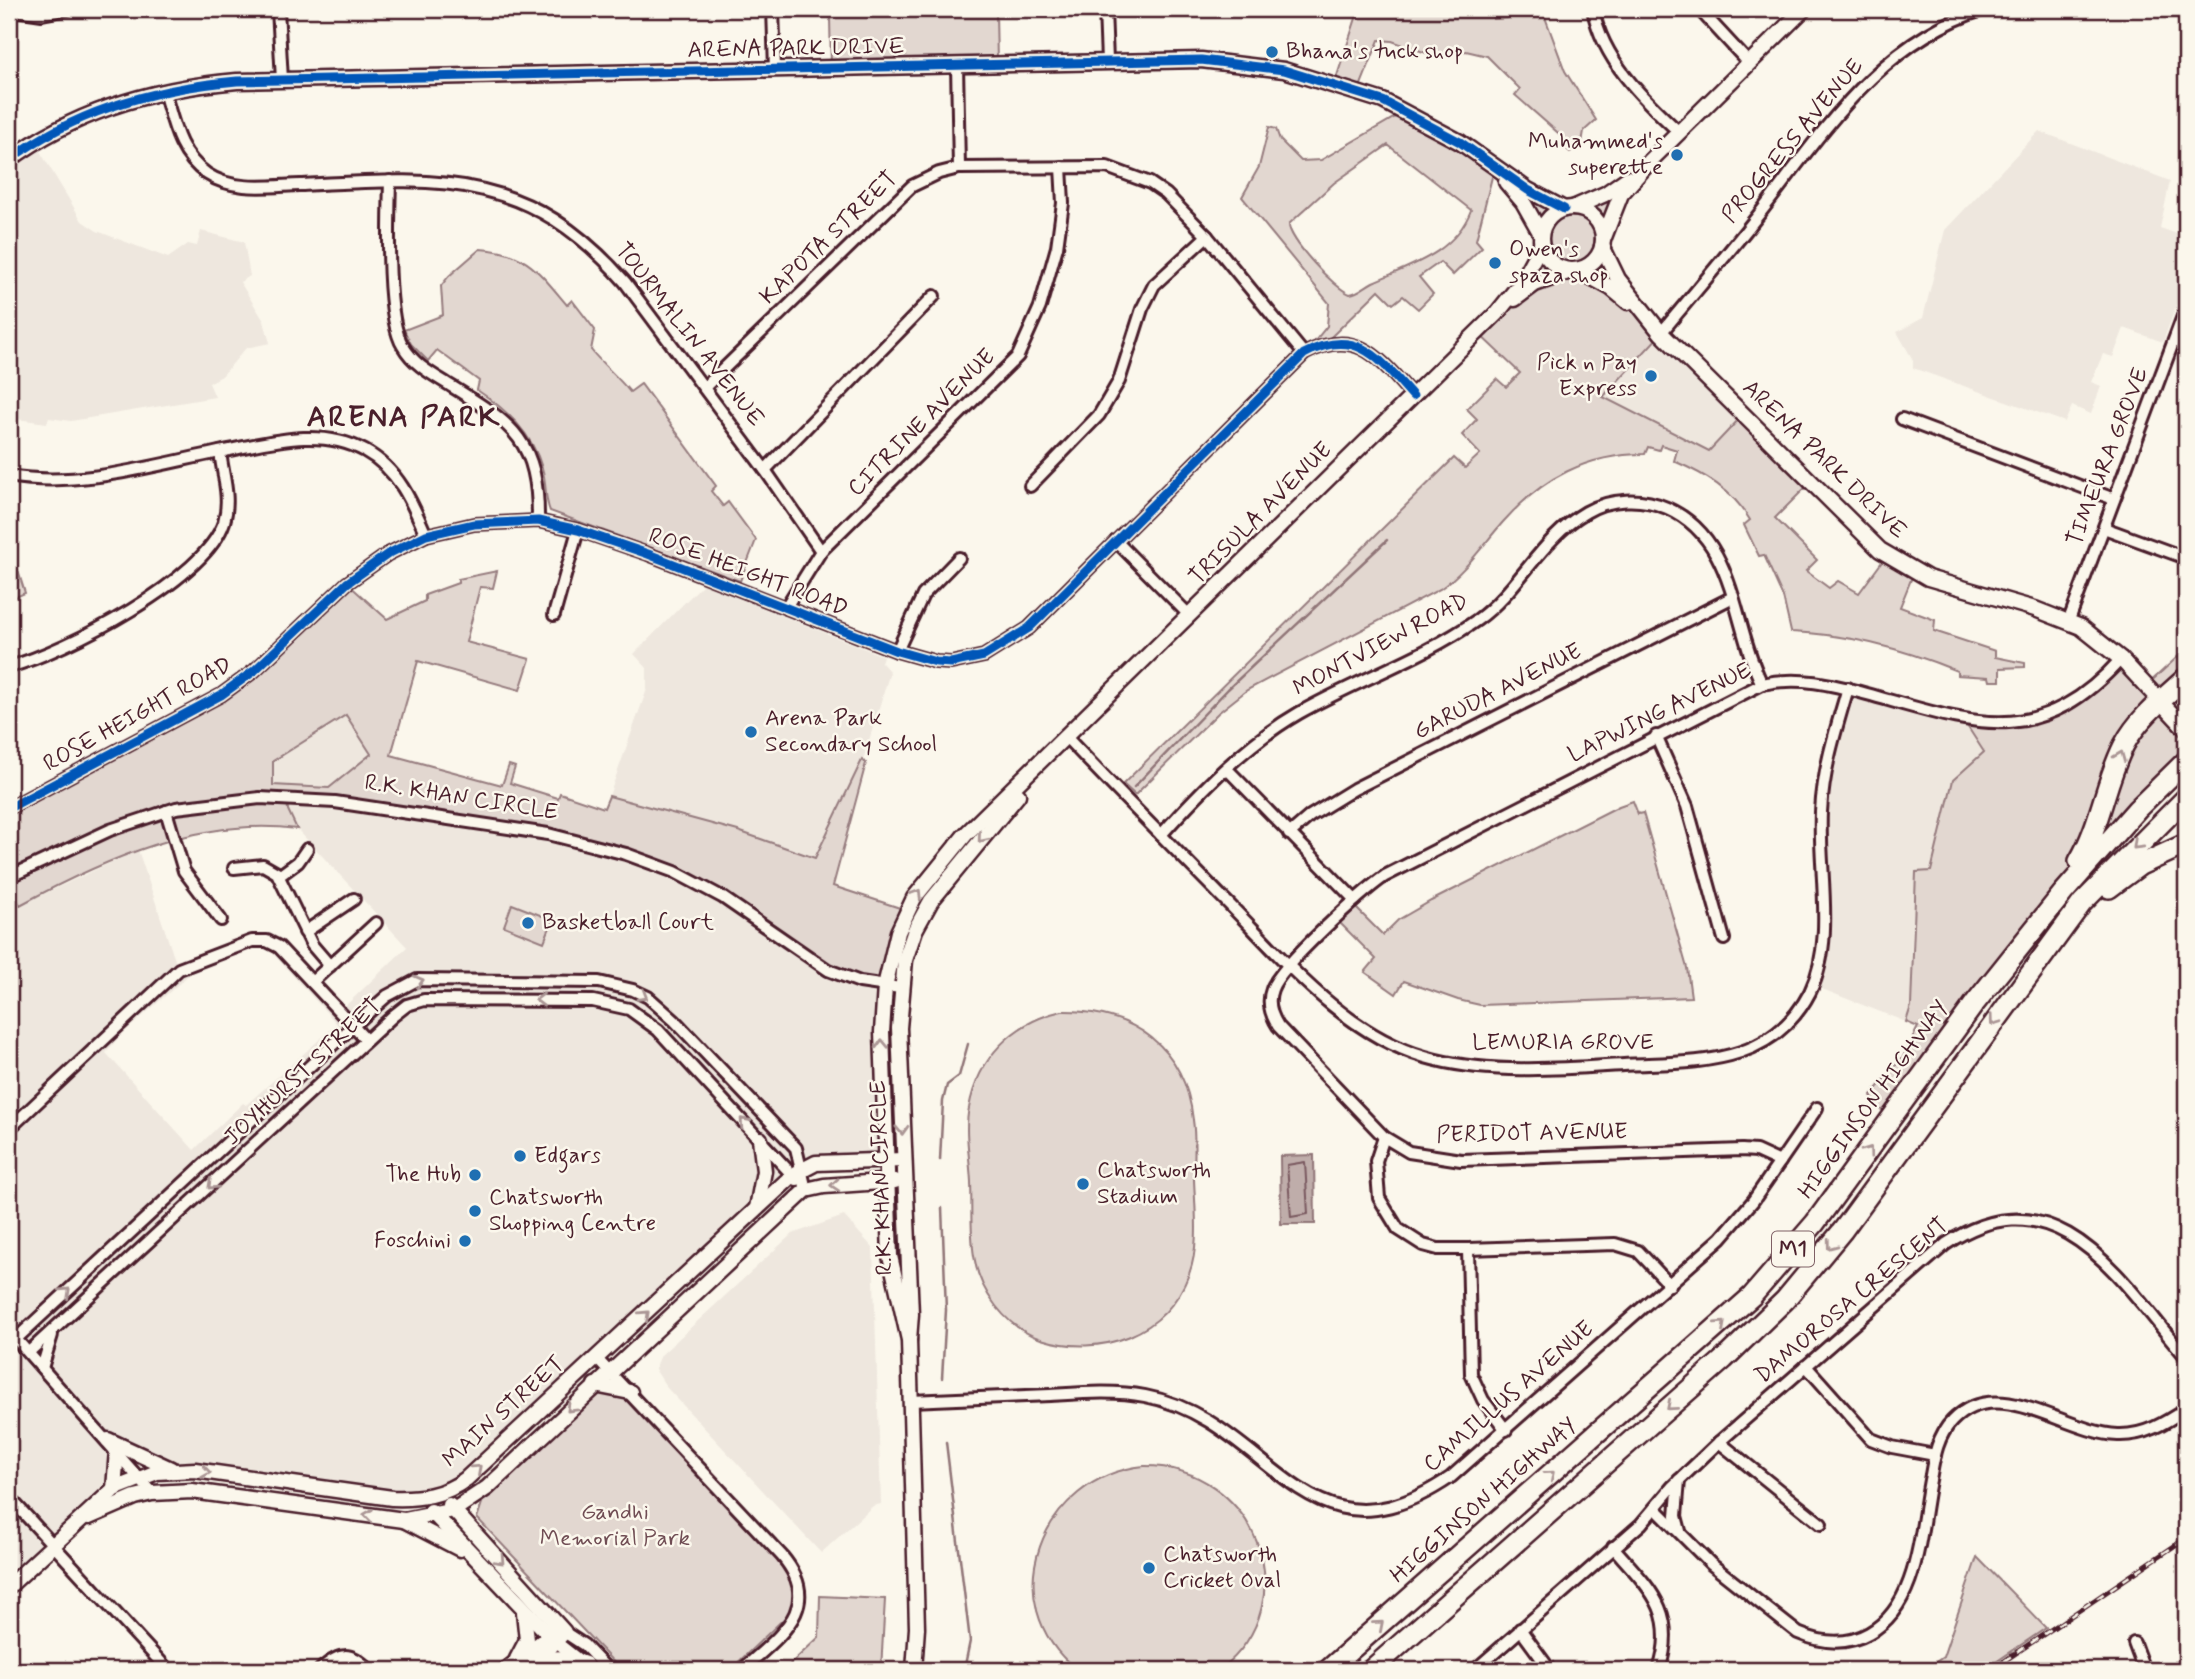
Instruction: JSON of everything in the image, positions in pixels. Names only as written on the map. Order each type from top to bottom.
[{"type":"highway","points":[[1975,1003],[2079,862],[2098,825],[2124,744],[2137,724],[2186,678]]},
{"type":"highway","name":"HIGGINSON HIGHWAY","points":[[1328,1670],[1752,1297],[1815,1223],[1975,1003],[2098,852],[2186,761]]},
{"type":"highway","name":"M1","points":[[1371,1670],[1724,1359],[1785,1300],[1843,1230],[2082,903],[2186,798]]},
{"type":"highway","points":[[2011,997],[2104,892],[2140,864],[2186,844]]},
{"type":"street","points":[[9,9],[42,14],[68,9]]},
{"type":"street","points":[[278,9],[282,80]]},
{"type":"street","points":[[773,9],[775,69]]},
{"type":"street","points":[[1105,9],[1107,61]]},
{"type":"street","points":[[1593,9],[1598,28],[1616,63],[1647,101],[1679,132]]},
{"type":"street","points":[[1699,9],[1748,62]]},
{"type":"street","points":[[1575,270],[1594,261],[1621,194],[1651,160],[1804,9]]},
{"type":"street","name":"PROGRESS AVENUE","points":[[1658,330],[1860,88],[1885,63],[1922,37],[1985,9]]},
{"type":"street","name":"ARENA PARK DRIVE","points":[[9,160],[61,127],[115,105],[195,84],[1107,61],[1233,62],[1322,79],[1397,107],[1486,160],[1528,190],[1569,209],[1589,214],[1596,220],[1602,243],[1618,279],[1658,330]]},
{"type":"street","points":[[957,65],[960,168]]},
{"type":"street","name":"TOURMALIN AVENUE","points":[[164,90],[178,138],[185,151],[200,168],[219,180],[254,187],[390,181],[425,181],[483,187],[526,202],[557,220],[604,257],[705,387],[821,551]]},
{"type":"street","name":"ARENA PARK DRIVE","points":[[1486,160],[1524,202],[1550,262],[1575,270],[1611,288],[1658,330],[1880,550],[1910,568],[1953,587],[2069,620],[2121,659],[2186,729]]},
{"type":"street","points":[[1541,240],[1548,219],[1615,188],[1651,160]]},
{"type":"street","name":"CITRINE AVENUE","points":[[786,607],[821,551],[1018,356],[1037,314],[1057,247],[1063,204],[1061,167]]},
{"type":"street","name":"KAPOTA STREET","points":[[705,387],[904,192],[926,178],[960,168],[1107,167],[1135,176],[1166,194],[1207,236],[1304,354]]},
{"type":"street","points":[[390,181],[393,314],[399,339],[418,364],[486,408],[518,436],[529,455],[536,478],[538,522]]},
{"type":"street","points":[[1030,486],[1100,415],[1119,381],[1142,309],[1154,285],[1207,236]]},
{"type":"street","name":"TRISULA AVENUE","points":[[885,985],[904,916],[927,878],[965,835],[1497,313],[1518,287],[1541,240]]},
{"type":"street","name":"TRISULA AVENUE","points":[[1497,313],[1535,284],[1575,270]]},
{"type":"street","points":[[765,470],[934,296]]},
{"type":"street","name":"TIMEURA GROVE","points":[[2069,620],[2186,308]]},
{"type":"street","name":"ROSE HEIGHT ROAD","points":[[9,808],[221,695],[254,671],[347,583],[388,554],[426,535],[474,524],[538,522],[578,530],[897,651],[951,663],[999,649],[1029,628],[1304,354],[1340,342],[1360,345],[1375,356],[1413,396]]},
{"type":"street","points":[[1902,419],[2114,499]]},
{"type":"street","points":[[9,476],[69,479],[310,437],[349,444],[381,462],[396,477],[413,503],[426,535]]},
{"type":"street","points":[[9,667],[48,652],[118,616],[175,580],[207,550],[219,534],[227,506],[220,452]]},
{"type":"street","name":"MONTVIEW ROAD","points":[[1161,835],[1261,739],[1298,714],[1469,626],[1493,607],[1559,533],[1587,511],[1602,505],[1632,500],[1666,508],[1681,516],[1711,544],[1733,597],[1762,684]]},
{"type":"street","points":[[2104,528],[2186,558]]},
{"type":"street","points":[[554,615],[578,530]]},
{"type":"street","points":[[1116,541],[1190,616]]},
{"type":"street","points":[[897,651],[923,595],[959,558]]},
{"type":"street","name":"GARUDA AVENUE","points":[[1289,834],[1310,816],[1354,789],[1733,597]]},
{"type":"street","name":"LAPWING AVENUE","points":[[1291,965],[1354,900],[1407,863],[1762,684],[1804,679],[1963,719],[2005,724],[2034,719],[2067,705],[2121,659]]},
{"type":"street","name":"LEMURIA GROVE","points":[[1061,742],[1161,835],[1342,1014],[1401,1048],[1450,1063],[1497,1069],[1697,1062],[1745,1051],[1762,1042],[1790,1021],[1801,1007],[1816,975],[1823,937],[1820,847],[1824,778],[1848,688]]},
{"type":"street","points":[[1656,736],[1687,806],[1724,939]]},
{"type":"street","name":"TRISULA AVENUE","points":[[900,988],[909,946],[931,901],[1061,742]]},
{"type":"street","points":[[1227,769],[1354,900]]},
{"type":"street","name":"R.K. KHAN CIRCLE","points":[[9,877],[110,830],[166,811],[236,800],[311,799],[593,844],[646,860],[693,881],[740,908],[828,970],[860,982],[900,988],[903,1160],[911,1314],[909,1340],[917,1628],[914,1670]]},
{"type":"street","points":[[166,811],[184,870],[220,920]]},
{"type":"street","points":[[279,876],[298,862],[307,849]]},
{"type":"street","points":[[234,868],[262,865],[279,876],[305,932],[317,952],[330,966]]},
{"type":"street","points":[[305,932],[354,899]]},
{"type":"street","points":[[312,982],[376,923]]},
{"type":"street","points":[[9,1129],[186,964],[252,941],[267,941],[279,947],[366,1040]]},
{"type":"street","name":"PERIDOT AVENUE","points":[[1291,965],[1272,989],[1270,1009],[1273,1019],[1384,1137],[1409,1152],[1444,1160],[1742,1150],[1756,1151],[1780,1162]]},
{"type":"street","name":"JOYHURST STREET","points":[[12,1335],[387,996],[417,980],[430,978],[617,984],[648,997],[796,1149],[816,1163]]},
{"type":"street","name":"R.K. KHAN CIRCLE","points":[[885,985],[882,1032],[890,1256],[909,1340]]},
{"type":"street","name":"JOYHURST STREET","points":[[29,1352],[366,1040],[401,1009],[424,1000],[611,1002],[639,1014],[658,1030],[760,1139],[797,1172]]},
{"type":"street","name":"CAMILLUS AVENUE","points":[[911,1401],[1098,1393],[1145,1396],[1203,1416],[1233,1435],[1299,1491],[1314,1500],[1350,1508],[1387,1507],[1417,1499],[1451,1477],[1506,1430],[1670,1285],[1735,1223],[1817,1108]]},
{"type":"street","points":[[245,1125],[260,1140]]},
{"type":"street","points":[[1384,1137],[1376,1161],[1379,1198],[1398,1229],[1423,1245],[1438,1249],[1468,1249],[1615,1244],[1637,1251],[1670,1285]]},
{"type":"street","points":[[757,1210],[764,1171],[760,1139]]},
{"type":"street","name":"JOYHURST STREET","points":[[796,1149],[797,1172],[806,1191]]},
{"type":"street","name":"MAIN STREET","points":[[9,1586],[114,1489],[139,1477],[171,1469],[417,1498],[436,1494],[466,1479],[797,1172],[816,1163],[903,1160]]},
{"type":"street","points":[[806,1191],[824,1186],[904,1181]]},
{"type":"street","name":"MAIN STREET","points":[[77,1524],[118,1503],[152,1493],[211,1493],[404,1520],[435,1516],[454,1510],[487,1488],[806,1191]]},
{"type":"street","name":"DAMOROSA CRESCENT","points":[[1475,1670],[1655,1508],[1679,1480],[1719,1442],[1946,1244],[1965,1232],[1984,1225],[2021,1220],[2059,1228],[2091,1247],[2186,1357]]},
{"type":"street","points":[[1468,1249],[1471,1374],[1483,1400],[1506,1430]]},
{"type":"street","points":[[43,1368],[47,1346],[57,1327]]},
{"type":"street","points":[[12,1335],[152,1493]]},
{"type":"street","points":[[597,1359],[782,1556],[796,1575],[800,1598],[792,1622],[742,1670]]},
{"type":"street","points":[[1806,1366],[1871,1438],[1892,1447],[1935,1455]]},
{"type":"street","points":[[595,1385],[629,1392]]},
{"type":"street","points":[[1655,1508],[1712,1564],[1798,1633],[1812,1639],[1847,1642],[1884,1624],[1903,1600],[1935,1455],[1945,1430],[1967,1409],[1986,1404],[2007,1403],[2116,1435],[2148,1431],[2186,1409]]},
{"type":"street","points":[[1719,1442],[1821,1524]]},
{"type":"street","points":[[112,1445],[171,1469]]},
{"type":"street","points":[[112,1445],[114,1489]]},
{"type":"street","points":[[1679,1480],[1676,1516],[1680,1531]]},
{"type":"street","points":[[436,1494],[454,1510],[557,1634],[589,1667]]},
{"type":"street","points":[[9,1497],[168,1670]]},
{"type":"street","points":[[417,1498],[523,1610],[557,1634],[584,1645],[608,1670]]},
{"type":"street","points":[[404,1520],[477,1559]]},
{"type":"street","points":[[1613,1547],[1651,1590],[1665,1617],[1666,1641],[1658,1670]]},
{"type":"street","points":[[510,1667],[527,1640],[527,1624],[523,1610]]},
{"type":"street","points":[[1520,1629],[1550,1670]]},
{"type":"street","points":[[529,1670],[541,1659],[557,1634]]},
{"type":"street","points":[[510,1667],[557,1634]]},
{"type":"street","points":[[2134,1643],[2144,1670]]},
{"type":"street","points":[[320,1670],[333,1658],[346,1655],[359,1659],[369,1670]]},
{"type":"street","points":[[541,1659],[567,1658],[589,1667]]},
{"type":"shaded area","points":[[2039,131],[2170,181],[2160,228],[2186,237],[2186,278],[2163,342],[2124,328],[2113,357],[2103,354],[2091,382],[2101,386],[2091,414],[2072,406],[2065,422],[1913,368],[1913,360],[1897,332],[1923,318],[1945,230]]},
{"type":"shaded area","points":[[35,143],[82,221],[97,231],[168,258],[188,244],[197,246],[201,231],[244,242],[250,276],[240,282],[264,321],[270,343],[246,348],[222,376],[209,383],[215,397],[71,421],[49,418],[47,423],[9,418],[9,160]]},
{"type":"shaded area","points":[[1661,334],[1741,417],[1709,451],[1603,397]]},
{"type":"shaded area","name":"Arena Park Secondary School","points":[[703,584],[883,656],[881,662],[890,672],[859,773],[816,858],[738,831],[609,796],[647,689],[647,668],[634,654]]},
{"type":"shaded area","points":[[1847,688],[1962,718],[1984,752],[1953,780],[1931,871],[1912,929],[1911,1006],[1906,1022],[1812,985],[1819,957],[1819,812]]},
{"type":"shaded area","points":[[347,714],[371,754],[329,788],[272,785],[273,761]]},
{"type":"shaded area","points":[[287,798],[548,835],[647,862],[884,986],[885,1161],[817,1162],[466,1479],[418,1498],[195,1470],[122,1483],[9,1585],[9,885],[20,905],[138,850],[178,969],[267,941],[340,1011],[407,947],[297,829],[288,810]],"holes":[[[258,946],[268,948],[337,1024],[246,1105],[243,1103],[194,1150],[106,1053],[119,1037],[192,972]]]},
{"type":"shaded area","points":[[844,1216],[873,1248],[881,1504],[873,1506],[821,1553],[667,1388],[655,1369],[661,1355],[792,1234]]},
{"type":"green space","points":[[820,9],[1058,10],[996,12],[997,64],[831,68],[830,17],[820,16]]},
{"type":"green space","points":[[1359,9],[1471,9],[1472,14],[1493,14],[1493,19],[1507,18],[1507,9],[1542,9],[1565,71],[1596,120],[1584,131],[1582,143],[1570,152],[1562,145],[1565,139],[1515,95],[1520,89],[1487,56],[1466,51],[1432,55],[1392,41],[1379,40],[1358,92],[1334,85]]},
{"type":"green space","points":[[1404,112],[1564,208],[1621,195],[1603,245],[1661,334],[1603,397],[1709,451],[1741,417],[1809,484],[1775,518],[1817,560],[1806,571],[1829,588],[1838,581],[1859,593],[1887,555],[1914,572],[1900,607],[1935,620],[1934,631],[1995,651],[1995,657],[2025,663],[2025,667],[2000,668],[2000,681],[1990,681],[1989,677],[1957,675],[1957,671],[1938,663],[1876,644],[1791,632],[1783,597],[1764,555],[1759,556],[1744,525],[1750,520],[1743,509],[1717,484],[1674,461],[1677,450],[1661,445],[1659,450],[1648,447],[1645,454],[1604,458],[1585,464],[1550,481],[1518,506],[1466,566],[1440,589],[1247,690],[1218,713],[1135,795],[1123,784],[1454,458],[1465,468],[1480,454],[1462,435],[1477,419],[1467,409],[1497,379],[1506,387],[1520,373],[1477,332],[1497,312],[1539,245],[1538,233],[1494,169],[1476,240],[1482,247],[1453,275],[1440,262],[1419,277],[1433,294],[1418,309],[1403,296],[1393,304],[1379,290],[1330,338],[1315,341],[1327,326],[1329,303],[1242,197],[1259,167],[1269,127],[1276,129],[1280,140],[1301,161],[1321,160]],"holes":[[[1388,145],[1471,210],[1464,225],[1443,247],[1430,256],[1350,294],[1334,283],[1314,263],[1296,241],[1289,224],[1334,183]]]},
{"type":"green space","points":[[480,249],[509,254],[520,259],[539,273],[567,305],[572,300],[595,330],[591,350],[630,392],[641,384],[716,486],[711,491],[723,506],[728,502],[756,540],[740,581],[550,511],[538,455],[517,423],[477,390],[479,381],[437,350],[428,361],[411,344],[404,330],[443,315],[441,286]]},
{"type":"green space","points":[[9,542],[25,593],[9,600]]},
{"type":"green space","points":[[497,571],[493,588],[480,587],[466,642],[530,659],[520,690],[418,661],[391,755],[502,785],[509,765],[515,767],[510,783],[558,798],[560,793],[604,808],[609,796],[738,831],[815,858],[862,760],[866,763],[833,886],[906,910],[884,986],[860,983],[792,947],[676,874],[593,844],[287,798],[288,810],[297,829],[224,829],[189,835],[153,845],[85,872],[20,905],[9,885],[9,808],[222,694],[347,583],[387,619],[425,601],[425,595],[458,583],[458,579]],"holes":[[[346,715],[371,754],[329,788],[273,785],[273,761]]]},
{"type":"green space","points":[[2186,649],[2186,760],[2135,809],[1892,1116],[1875,1106],[1871,1095],[1903,1057],[1918,1027],[1906,1022],[1911,1006],[1916,872],[1931,871],[1953,780],[1984,752],[1962,718],[1984,722],[2051,712],[2121,659],[2146,686]]},
{"type":"green space","points":[[1633,801],[1638,814],[1643,813],[1687,968],[1691,997],[1480,1005],[1404,981],[1396,994],[1365,972],[1376,959],[1339,922],[1355,907],[1383,935],[1398,920],[1431,901]]},
{"type":"green space","name":"Basketball Court","points":[[512,904],[553,920],[544,942],[504,926]]},
{"type":"green space","name":"Chatsworth Stadium","points":[[1062,1011],[1088,1012],[1112,1017],[1152,1038],[1167,1053],[1179,1072],[1188,1094],[1194,1127],[1196,1239],[1189,1274],[1165,1313],[1129,1336],[1108,1343],[1064,1344],[1028,1334],[1006,1317],[988,1295],[974,1256],[967,1126],[969,1108],[980,1073],[989,1058],[1013,1033],[1044,1016]]},
{"type":"green space","name":"Gandhi Memorial Park","points":[[602,1390],[624,1395],[786,1568],[793,1583],[792,1611],[730,1670],[621,1670],[477,1518],[483,1500]]},
{"type":"green space","name":"Chatsworth Cricket Oval","points":[[1144,1466],[1182,1472],[1215,1488],[1240,1512],[1257,1541],[1264,1574],[1261,1608],[1247,1641],[1220,1670],[1077,1670],[1051,1642],[1037,1611],[1034,1578],[1040,1547],[1055,1517],[1078,1493],[1108,1475]]},
{"type":"green space","points":[[1977,1557],[2046,1628],[1984,1670],[1924,1670],[1943,1657]]},
{"type":"green space","points":[[820,1596],[885,1599],[881,1670],[784,1670],[819,1637]]},
{"type":"water","points":[[1314,1155],[1315,1224],[1281,1224],[1280,1156]]},
{"type":"waterway","points":[[1134,787],[1228,689],[1387,540]]},
{"type":"waterway","points":[[940,1160],[943,1101],[947,1085],[959,1076],[968,1044]]},
{"type":"waterway","points":[[942,1208],[946,1310],[942,1378]]},
{"type":"waterway","points":[[946,1442],[970,1641],[964,1670]]},
{"type":"railway","points":[[1991,1670],[2186,1538]]},
{"type":"cycle path","points":[[9,160],[61,128],[117,105],[176,89],[237,81],[1201,60],[1284,70],[1383,101],[1460,142],[1528,190],[1564,209]]},
{"type":"cycle path","points":[[9,808],[221,695],[254,671],[347,583],[388,554],[426,535],[474,524],[538,521],[578,530],[648,554],[897,651],[936,662],[951,663],[984,656],[1029,628],[1304,354],[1339,343],[1366,350],[1389,369],[1413,396]]},
{"type":"place","name":"Bhana's tuck shop","points":[[1272,52]]},
{"type":"place","name":"Muhammed's superette","points":[[1677,155]]},
{"type":"place","name":"Owen's spaza shop","points":[[1495,263]]},
{"type":"place","name":"Pick n Pay Express","points":[[1651,376]]},
{"type":"place","name":"Arena Park Secondary School","points":[[751,732]]},
{"type":"place","name":"Basketball Court","points":[[528,923]]},
{"type":"place","name":"Edgars","points":[[520,1156]]},
{"type":"place","name":"The Hub","points":[[475,1175]]},
{"type":"place","name":"Chatsworth Stadium","points":[[1083,1184]]},
{"type":"place","name":"Chatsworth Shopping Centre","points":[[475,1211]]},
{"type":"place","name":"Foschini","points":[[465,1241]]},
{"type":"place","name":"Chatsworth Cricket Oval","points":[[1149,1568]]},
{"type":"district","name":"ARENA PARK","points":[[404,417]]}]
